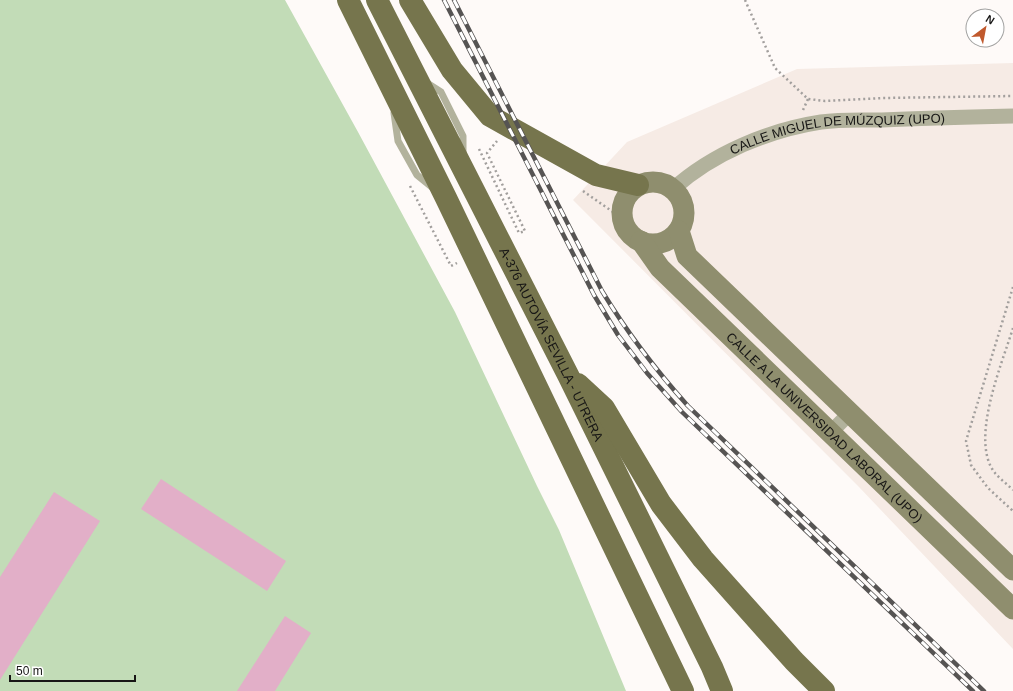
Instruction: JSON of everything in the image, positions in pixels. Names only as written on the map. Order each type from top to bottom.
[{"type":"main road","points":[[348,0],[446,198],[683,691]]},
{"type":"main road","name":"A-376 AUTOVÍA SEVILLA - UTRERA","points":[[377,0],[568,375],[712,666],[722,691]]},
{"type":"main road","points":[[410,0],[452,70],[490,116],[596,175],[638,185]]},
{"type":"main road","points":[[568,375],[604,408],[661,504],[703,559],[794,661],[824,691]]},
{"type":"street","name":"CALLE MIGUEL DE MÚZQUIZ (UPO)","points":[[673,189],[684,179],[720,157],[747,144],[785,130],[822,122],[1013,116]]},
{"type":"street","points":[[653,181],[660,182],[673,189],[680,196],[685,211],[679,231],[672,237],[659,244],[641,241],[628,232],[622,219],[624,201],[629,192],[638,185],[653,181]]},
{"type":"street","points":[[679,231],[688,256],[1013,570]]},
{"type":"street","name":"CALLE A LA UNIVERSIDAD LABORAL (UPO)","points":[[641,241],[660,268],[1013,609]]},
{"type":"street","points":[[831,432],[850,412]]},
{"type":"path","points":[[745,0],[775,68],[808,99],[825,101],[883,98],[1013,96]]},
{"type":"path","points":[[479,149],[519,234],[524,231],[487,153],[498,139]]},
{"type":"path","points":[[410,186],[451,266]]},
{"type":"path","points":[[1013,287],[966,441],[970,465],[988,488],[1013,511]]},
{"type":"path","points":[[1013,328],[990,400],[984,446],[994,472],[1013,490]]},
{"type":"shaded area","points":[[1013,63],[1013,649],[859,487],[573,200],[627,142],[797,69]]},
{"type":"green space","points":[[0,0],[285,0],[455,312],[559,530],[626,691],[0,691]]},
{"type":"building","points":[[161,479],[286,561],[267,591],[141,509]]},
{"type":"building","points":[[54,492],[100,521],[0,680],[0,577]]},
{"type":"building","points":[[285,616],[311,633],[275,691],[237,691]]},
{"type":"railway","points":[[444,0],[594,295],[618,335],[647,373],[682,412],[973,691]]},
{"type":"railway","points":[[454,0],[602,291],[642,350],[688,406],[984,691]]}]
